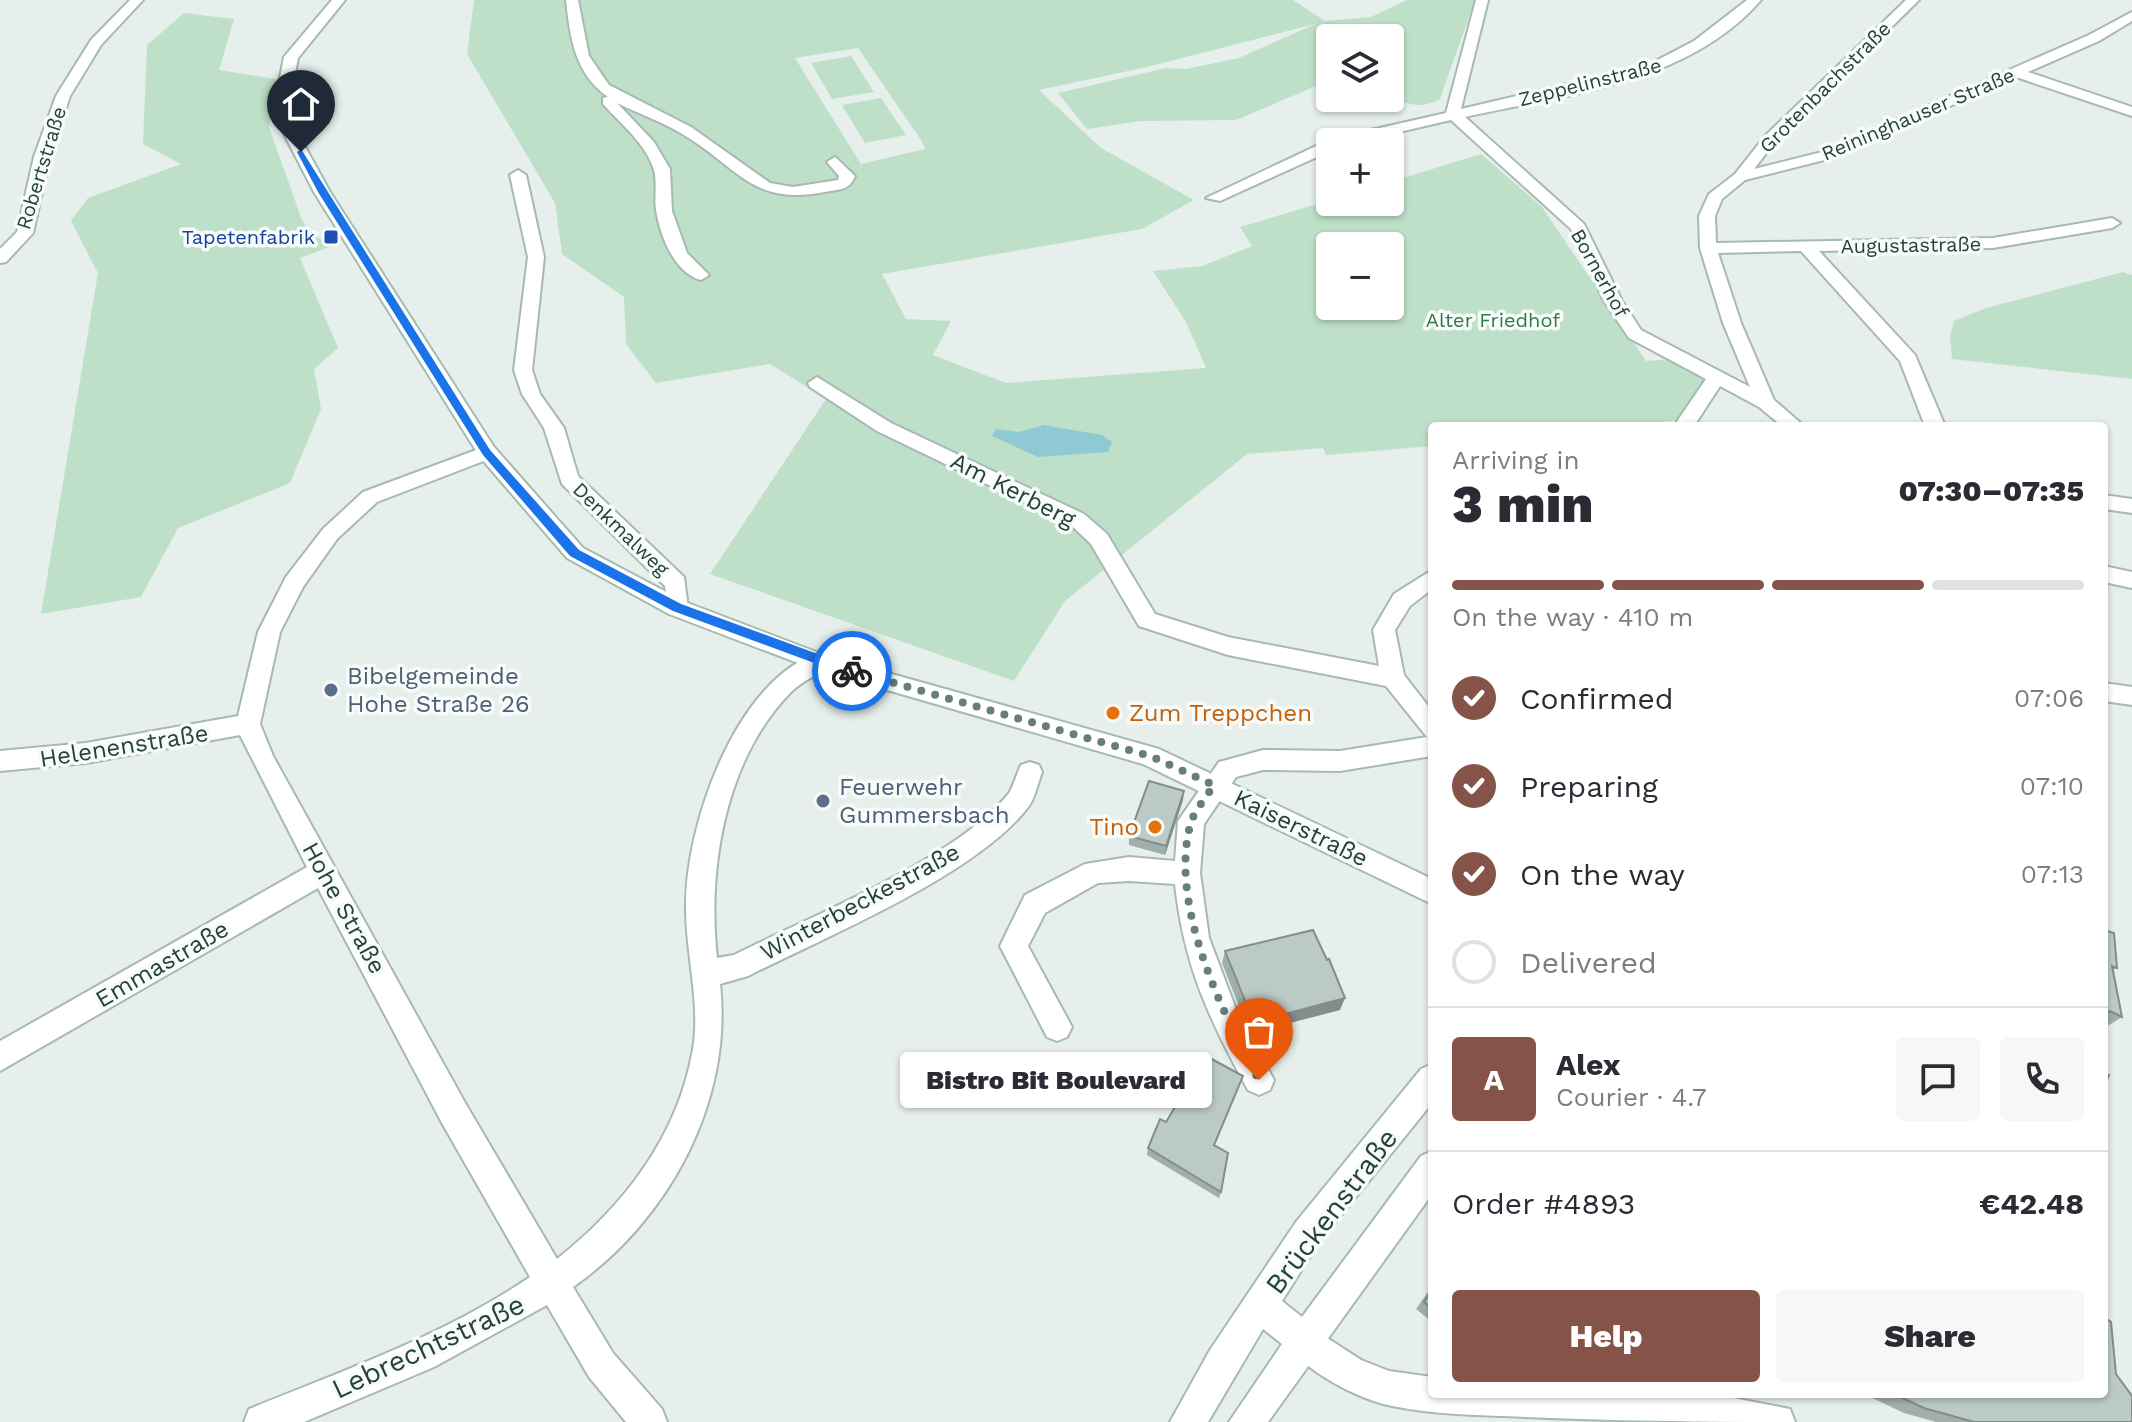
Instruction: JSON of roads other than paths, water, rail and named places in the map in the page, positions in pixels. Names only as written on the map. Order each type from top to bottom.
[{"type":"street","name":"Robertstraße","points":[[0,258],[25,233],[42,157],[63,96],[96,43],[137,0]]},
{"type":"street","name":"Kaiserstraße","points":[[339,0],[291,57],[281,109],[322,192],[487,452],[575,553],[677,608],[819,662],[1150,756],[1428,890]]},
{"type":"street","points":[[572,0],[575,38],[606,99],[649,145],[662,169],[664,211],[679,255],[701,275]]},
{"type":"street","points":[[1394,128],[1453,114],[1482,0]]},
{"type":"street","name":"Zeppelinstraße","points":[[1453,114],[1635,74],[1671,63],[1717,34],[1755,0]]},
{"type":"street","name":"Grotenbachstraße","points":[[1740,177],[1770,139],[1913,0]]},
{"type":"street","name":"Reininghauser Straße","points":[[1740,177],[1827,155],[2017,73],[2132,16]]},
{"type":"street","points":[[2017,73],[2132,112]]},
{"type":"street","points":[[602,89],[621,102],[686,131],[746,175],[776,190],[844,184],[847,176],[835,162]]},
{"type":"street","name":"Bornerhof","points":[[1453,114],[1578,227],[1613,301],[1635,334],[1667,353],[1718,375],[1766,403]]},
{"type":"street","points":[[1214,198],[1316,151]]},
{"type":"street","name":"Denkmalweg","points":[[518,175],[536,257],[523,370],[531,394],[554,428],[569,479],[676,583],[677,608]]},
{"type":"street","points":[[1740,177],[1715,197],[1707,216],[1708,248],[1732,323],[1766,403],[1789,422]]},
{"type":"street","name":"Augustastraße","points":[[1708,248],[1993,243],[2112,223]]},
{"type":"street","points":[[1806,247],[1909,359],[1933,422]]},
{"type":"street","points":[[1687,422],[1718,375]]},
{"type":"street","name":"Am Kerberg","points":[[817,383],[884,427],[1077,519],[1099,539],[1147,620],[1228,646],[1393,678]]},
{"type":"street","points":[[248,724],[269,632],[294,583],[330,534],[370,497],[487,452]]},
{"type":"street","points":[[2108,503],[2132,506]]},
{"type":"street","points":[[2108,575],[2132,580]]},
{"type":"street","points":[[1428,581],[1402,600],[1384,630],[1393,678],[1428,724]]},
{"type":"street","name":"Lebrechtstraße","points":[[262,1422],[488,1324],[553,1284],[586,1257],[651,1186],[686,1122],[709,1039],[700,884],[713,826],[729,777],[754,724],[784,685],[819,662]]},
{"type":"street","points":[[2108,693],[2132,696]]},
{"type":"street","name":"Helenenstraße","points":[[0,761],[86,753],[248,724]]},
{"type":"street","name":"Hohe Straße","points":[[248,724],[323,872],[453,1112],[601,1365],[649,1422]]},
{"type":"street","points":[[1259,1080],[1225,1019],[1195,938],[1187,873],[1191,821],[1228,769],[1263,760],[1340,761],[1428,747]]},
{"type":"street","name":"Winterbeckestraße","points":[[705,974],[738,967],[940,865],[985,832],[1020,798],[1030,772]]},
{"type":"street","points":[[1057,1027],[1014,946],[1035,904],[1094,872],[1129,869],[1187,873]]},
{"type":"street","name":"Emmastraße","points":[[0,1057],[323,872]]},
{"type":"street","name":"Brückenstraße","points":[[1188,1422],[1222,1362],[1307,1233],[1428,1084]]},
{"type":"street","points":[[1247,1422],[1428,1172]]},
{"type":"street","name":"Brückenstraße","points":[[1261,1306],[1350,1373],[1389,1388],[1428,1394]]},
{"type":"street","name":"Brückenstraße","points":[[1497,1398],[1685,1407],[1777,1422]]},
{"type":"water","points":[[1044,425],[1102,435],[1112,442],[1108,452],[1038,457],[992,436],[996,429],[1019,432]]},
{"type":"place","name":"Tapetenfabrik","points":[[331,237]]},
{"type":"place","name":"Bibelgemeinde Hohe Straße 26","points":[[331,690]]},
{"type":"place","name":"Zum Treppchen","points":[[1113,713]]},
{"type":"place","name":"Feuerwehr Gummersbach","points":[[823,801]]},
{"type":"place","name":"Tino","points":[[1155,827]]},
{"type":"place","name":"Bistro Bit Boulevard","points":[[1259,1080]]},
{"type":"park label","name":"Alter Friedhof","points":[[1493,320]]}]
